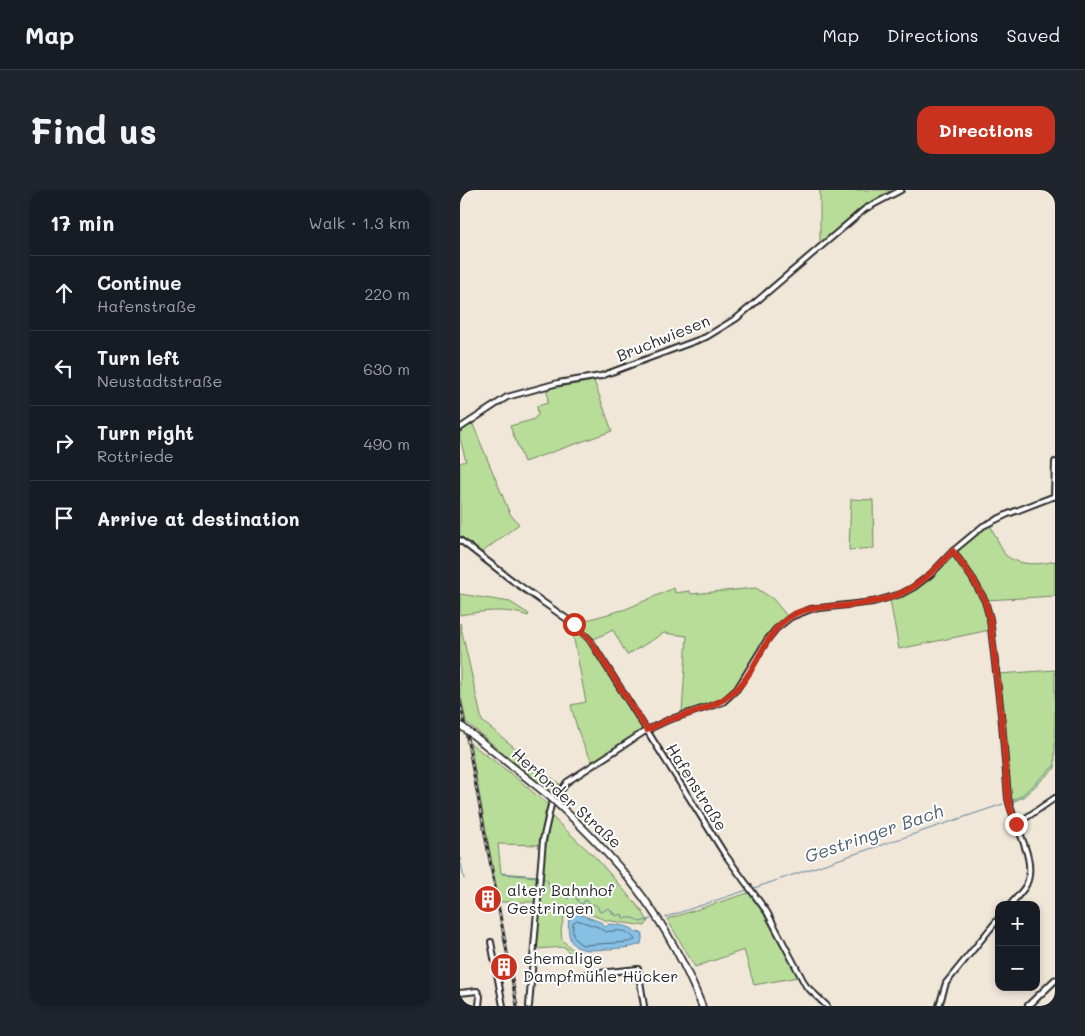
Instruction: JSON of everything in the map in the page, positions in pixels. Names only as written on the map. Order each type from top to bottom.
[{"type":"main road","name":"Herforder Straße","points":[[460,725],[548,795],[591,835],[616,862],[653,910],[670,938],[690,976],[702,1006]]},
{"type":"main road","points":[[1028,1006],[1055,980]]},
{"type":"street","name":"Bruchwiesen","points":[[460,428],[507,397],[558,383],[601,376],[706,336],[737,318],[865,209],[901,190]]},
{"type":"street","points":[[529,1006],[543,840],[551,805],[567,782],[647,730],[668,720],[723,702],[738,689],[767,640],[791,616],[811,609],[873,602],[901,594],[931,574],[970,535],[992,521],[1054,496],[1055,462]]},
{"type":"street","name":"Hafenstraße","points":[[460,540],[513,581],[574,624],[590,640],[724,853],[766,912],[806,986],[827,1006]]},
{"type":"street","points":[[953,551],[973,579],[988,609],[1002,723],[1008,798],[1010,808],[1026,848],[1029,866],[1025,886],[1013,901]]},
{"type":"street","points":[[1016,824],[1055,798]]},
{"type":"street","points":[[939,1006],[946,983],[995,923]]},
{"type":"street","points":[[491,942],[503,1006]]},
{"type":"street","points":[[531,980],[638,969],[644,1006]]},
{"type":"street","points":[[460,993],[477,992],[480,996],[480,1006]]},
{"type":"green space","points":[[820,190],[891,190],[860,208],[820,246]]},
{"type":"green space","points":[[594,381],[612,431],[524,462],[510,426],[532,420],[538,415],[537,406],[548,403],[547,389]]},
{"type":"green space","points":[[472,422],[510,514],[519,524],[480,554],[460,538],[460,463],[466,461],[460,439],[460,431]]},
{"type":"green space","points":[[851,499],[873,500],[874,548],[849,550]]},
{"type":"green space","points":[[990,525],[1005,555],[1011,559],[1029,564],[1055,561],[1055,596],[987,600],[959,556],[958,549],[972,536]]},
{"type":"green space","points":[[950,556],[956,558],[983,602],[988,613],[990,630],[899,649],[890,600],[908,593],[923,583]]},
{"type":"green space","points":[[674,588],[675,593],[690,591],[691,594],[756,588],[773,599],[787,616],[765,640],[736,687],[722,700],[682,713],[687,636],[664,633],[627,655],[613,630],[592,640],[576,623],[626,609]]},
{"type":"green space","points":[[460,594],[510,602],[529,614],[528,616],[520,613],[494,611],[460,615]]},
{"type":"green space","points":[[460,623],[482,721],[562,786],[555,796],[466,722],[460,691]]},
{"type":"green space","points":[[572,629],[588,642],[645,730],[599,759],[592,761],[579,734],[571,705],[586,702]]},
{"type":"green space","points":[[1055,670],[1055,768],[1023,797],[1011,803],[999,674]]},
{"type":"green space","points":[[470,743],[514,776],[548,805],[545,813],[541,845],[498,844],[501,873],[538,876],[536,902],[499,902]]},
{"type":"green space","points":[[551,816],[597,859],[642,911],[648,921],[645,926],[605,920],[567,905],[561,929],[562,940],[573,950],[581,953],[570,954],[565,947],[536,949],[544,858]]},
{"type":"green space","points":[[748,893],[763,913],[798,977],[754,985],[744,950],[695,967],[667,919]]},
{"type":"water","points":[[574,912],[603,923],[606,927],[609,924],[620,925],[643,933],[641,944],[626,948],[600,950],[577,947],[570,937],[568,929],[569,917],[573,917]]},
{"type":"waterway","name":"Gestringer Bach","points":[[1011,801],[1021,796],[1055,765]]},
{"type":"waterway","name":"Gestringer Bach","points":[[754,888],[1003,804]]},
{"type":"waterway","points":[[460,858],[464,879]]},
{"type":"waterway","name":"Gestringer Bach","points":[[502,874],[537,877]]},
{"type":"waterway","name":"Gestringer Bach","points":[[543,878],[547,880],[552,893],[558,890],[560,896],[565,893],[568,899],[572,895],[575,896],[581,904],[586,900],[590,907],[594,904],[598,907],[599,911],[602,912],[608,908],[616,916],[622,914],[623,918],[634,918],[640,922],[651,919]]},
{"type":"waterway","name":"Gestringer Bach","points":[[666,917],[747,890]]},
{"type":"railway","points":[[460,700],[517,1006]]},
{"type":"place","name":"alter Bahnhof Gestringen","points":[[488,899]]},
{"type":"place","name":"ehemalige Dampfmühle Hücker","points":[[504,967]]},
{"type":"route","points":[[574,624],[590,640],[647,730],[668,720],[723,702],[738,689],[767,640],[791,616],[811,609],[873,602],[901,594],[931,574],[953,551],[973,579],[988,609],[1002,723],[1008,798],[1016,824]]}]
